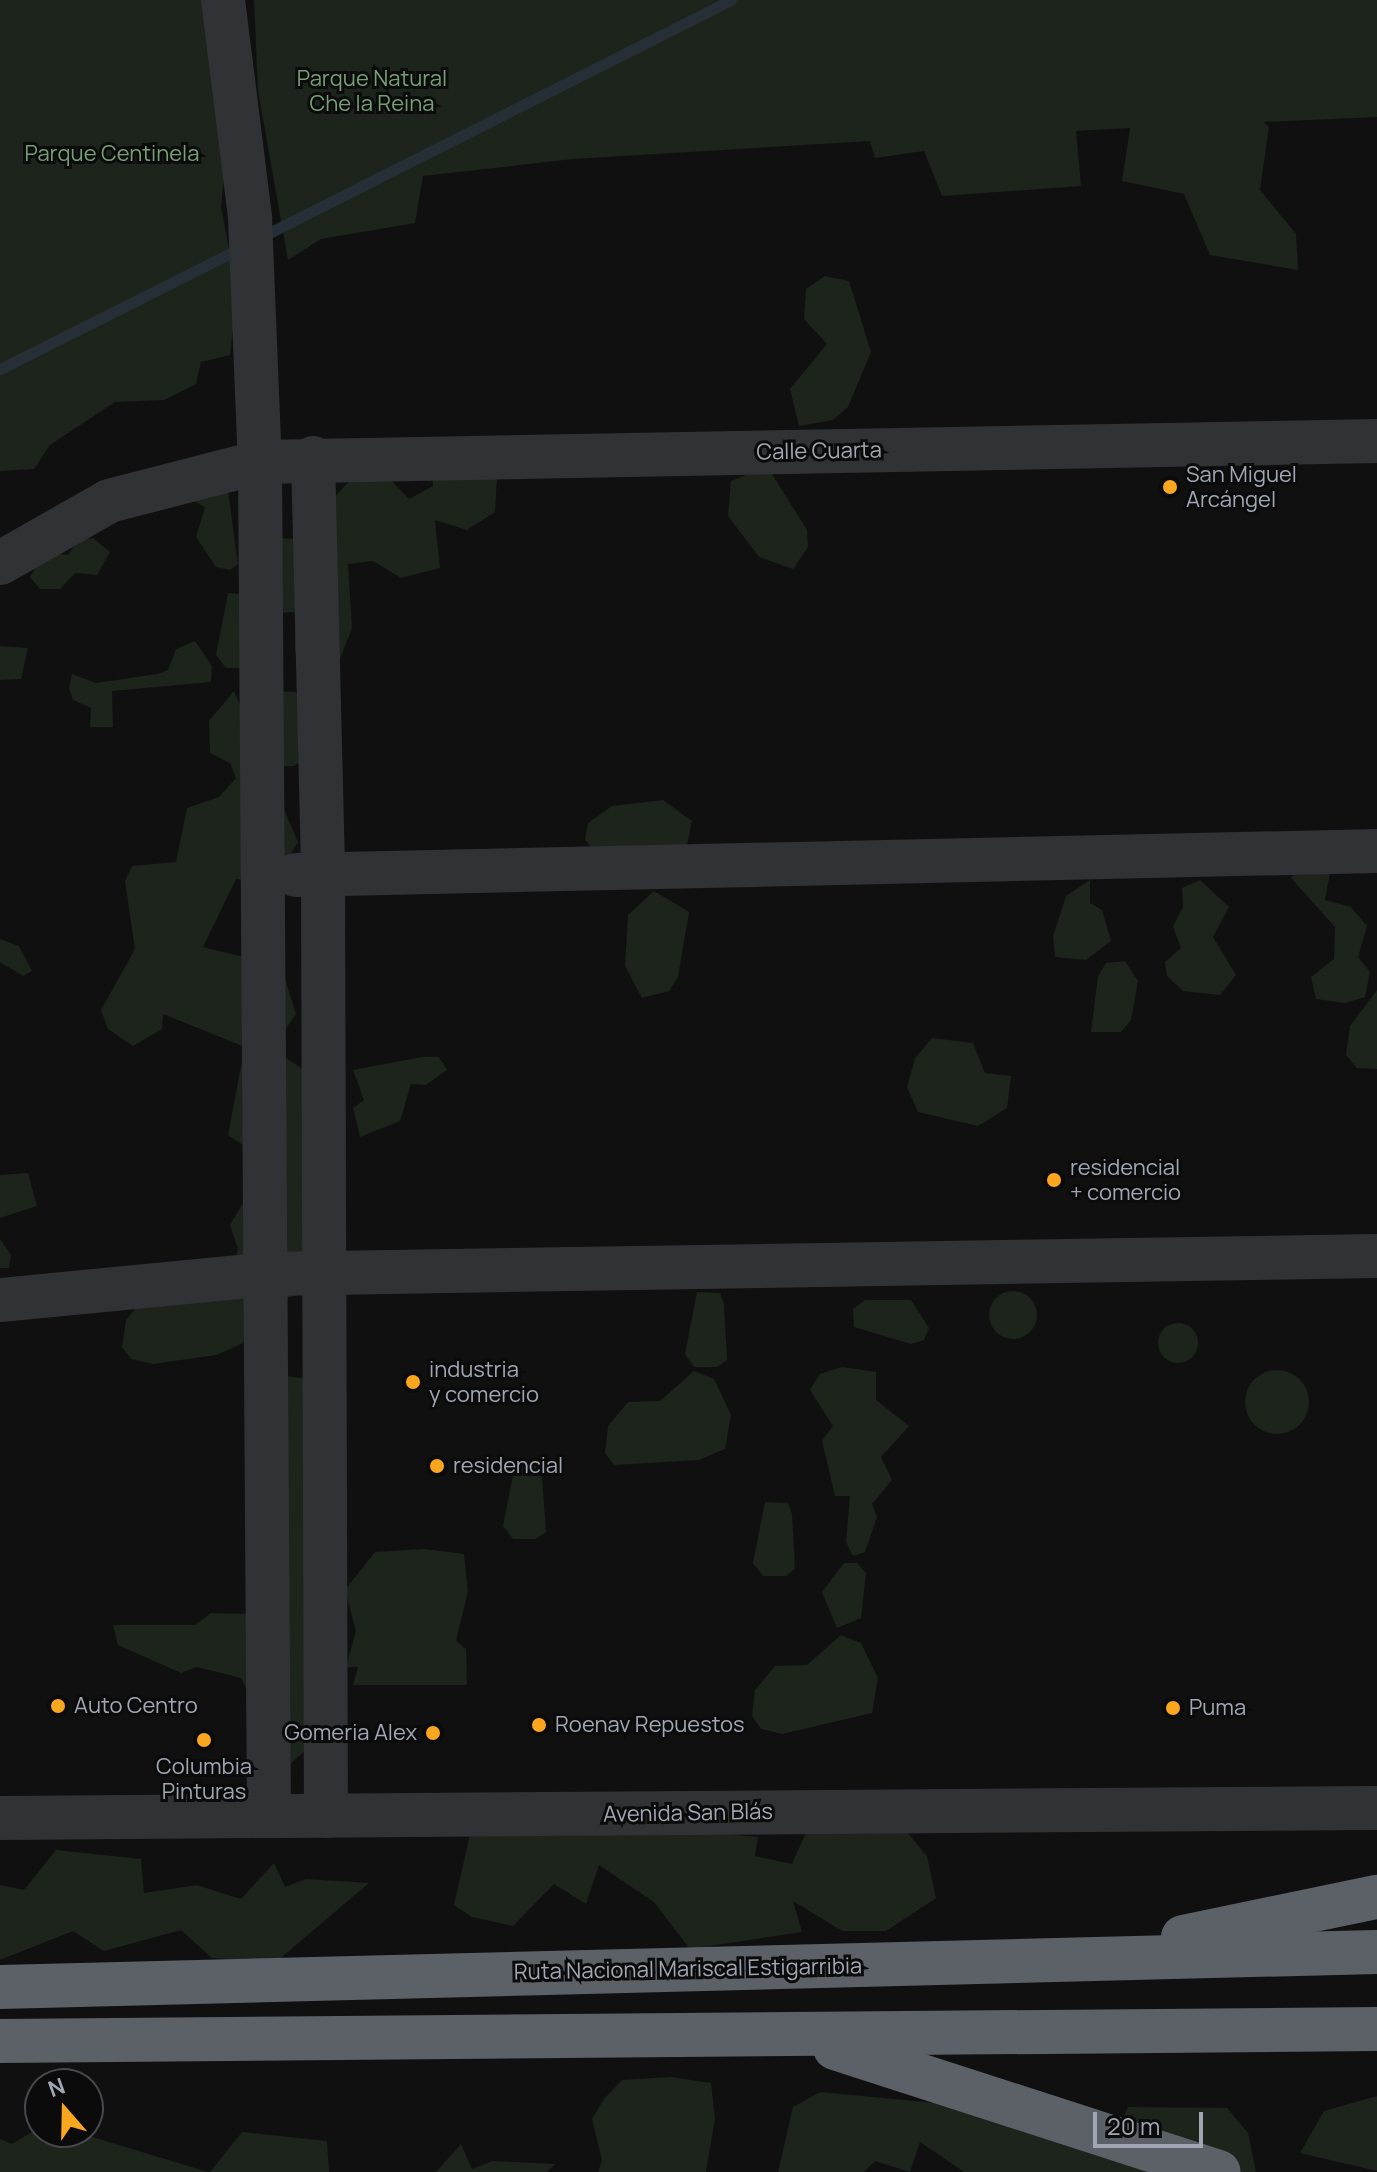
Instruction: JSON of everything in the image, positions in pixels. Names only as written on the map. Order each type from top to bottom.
[{"type":"highway","points":[[1073,1960],[1377,1897]]},
{"type":"highway","name":"Ruta Nacional Mariscal Estigarribia","points":[[0,1987],[1377,1952]]},
{"type":"highway","points":[[0,2041],[1377,2029]]},
{"type":"highway","points":[[798,2036],[1218,2172]]},
{"type":"street","points":[[223,0],[250,218],[255,281],[260,462],[268,876],[269,1816]]},
{"type":"street","name":"Calle Cuarta","points":[[0,563],[109,501],[260,462],[313,458],[1377,441]]},
{"type":"street","points":[[313,458],[323,875],[326,1816]]},
{"type":"street","points":[[268,876],[1377,851]]},
{"type":"street","points":[[0,1300],[268,1274],[1377,1256]]},
{"type":"street","name":"Avenida San Blás","points":[[0,1818],[1377,1808]]},
{"type":"green space","name":"Parque Centinela","points":[[0,0],[206,0],[227,141],[221,207],[237,290],[230,355],[201,362],[196,384],[164,400],[115,402],[50,445],[34,469],[0,471]]},
{"type":"green space","name":"Parque Natural Che la Reina","points":[[254,0],[1377,0],[1377,117],[1263,122],[1269,127],[1260,190],[1296,234],[1298,270],[1210,255],[1184,194],[1122,181],[1130,128],[1076,131],[1081,186],[942,196],[924,151],[875,158],[870,141],[573,159],[423,176],[415,223],[321,239],[288,260],[258,91]]},
{"type":"green space","points":[[825,276],[849,281],[871,352],[848,407],[833,420],[799,426],[790,389],[827,344],[804,319],[806,289]]},
{"type":"green space","points":[[225,469],[238,564],[230,570],[216,567],[196,537],[205,507],[184,496]]},
{"type":"green space","points":[[759,470],[772,474],[807,530],[808,547],[793,569],[759,557],[728,516],[731,481]]},
{"type":"green space","points":[[432,471],[497,477],[495,512],[467,530],[435,520],[440,568],[401,578],[373,561],[348,564],[352,628],[339,662],[295,653],[295,612],[275,613],[278,538],[296,539],[351,479],[388,477],[409,499],[433,486]]},
{"type":"green space","points":[[93,538],[110,552],[97,575],[75,573],[60,589],[40,589],[30,577],[44,552],[68,555],[78,541]]},
{"type":"green space","points":[[228,593],[251,595],[249,668],[226,668],[216,655]]},
{"type":"green space","points":[[195,641],[212,666],[211,682],[112,691],[113,727],[90,727],[91,708],[73,700],[69,688],[72,674],[96,683],[157,674],[168,670],[176,649]]},
{"type":"green space","points":[[0,646],[28,648],[21,679],[0,680]]},
{"type":"green space","points":[[234,691],[298,842],[287,861],[251,881],[236,879],[203,947],[281,966],[296,1014],[285,1030],[245,1047],[163,1014],[162,1029],[133,1046],[108,1029],[101,1010],[135,949],[125,881],[132,866],[176,862],[187,808],[219,797],[236,778],[230,763],[210,753],[209,721]]},
{"type":"green space","points":[[273,691],[296,692],[300,703],[304,759],[294,766],[271,766]]},
{"type":"green space","points":[[663,800],[692,821],[686,850],[596,853],[585,840],[588,823],[612,806]]},
{"type":"green space","points":[[1308,853],[1331,867],[1325,900],[1351,907],[1367,926],[1358,957],[1370,972],[1365,997],[1345,1003],[1316,999],[1311,977],[1334,959],[1335,927],[1291,878]]},
{"type":"green space","points":[[1090,880],[1090,903],[1102,910],[1111,941],[1086,960],[1055,957],[1053,936],[1066,896]]},
{"type":"green space","points":[[1200,880],[1229,907],[1213,937],[1236,975],[1220,995],[1183,991],[1167,976],[1165,962],[1181,948],[1173,927],[1183,907],[1182,888]]},
{"type":"green space","points":[[654,891],[689,912],[678,977],[669,991],[642,998],[625,966],[628,915]]},
{"type":"green space","points":[[0,939],[19,946],[32,971],[23,976],[0,962]]},
{"type":"green space","points":[[1125,961],[1138,981],[1131,1020],[1121,1032],[1091,1032],[1098,976],[1106,963]]},
{"type":"green space","points":[[1377,990],[1377,1069],[1357,1068],[1346,1055],[1350,1026]]},
{"type":"green space","points":[[932,1038],[973,1043],[985,1073],[1011,1076],[1007,1108],[978,1126],[918,1112],[907,1087],[915,1058]]},
{"type":"green space","points":[[283,1056],[310,1074],[332,1285],[249,1309],[243,1343],[216,1355],[153,1364],[131,1359],[122,1347],[126,1320],[146,1296],[233,1266],[238,1249],[230,1225],[247,1196],[249,1149],[228,1135],[242,1061]]},
{"type":"green space","points":[[422,1057],[439,1057],[447,1070],[426,1085],[411,1084],[400,1121],[360,1137],[353,1108],[364,1100],[353,1070]]},
{"type":"green space","points":[[28,1173],[37,1206],[0,1218],[0,1175]]},
{"type":"green space","points":[[0,1239],[11,1255],[9,1268],[0,1268]]},
{"type":"green space","points":[[1013,1291],[1030,1298],[1037,1315],[1030,1332],[1013,1339],[996,1332],[989,1315],[996,1298]]},
{"type":"green space","points":[[697,1292],[720,1293],[724,1304],[727,1360],[717,1367],[694,1367],[685,1354]]},
{"type":"green space","points":[[865,1300],[911,1300],[929,1328],[924,1340],[911,1344],[854,1327],[853,1309]]},
{"type":"green space","points":[[1178,1323],[1192,1329],[1198,1343],[1192,1357],[1178,1363],[1164,1357],[1158,1343],[1164,1329]]},
{"type":"green space","points":[[842,1367],[876,1372],[876,1400],[909,1426],[881,1457],[892,1480],[872,1504],[877,1517],[865,1552],[853,1556],[846,1542],[850,1496],[835,1496],[822,1441],[833,1426],[810,1390],[820,1374]]},
{"type":"green space","points":[[1277,1370],[1295,1376],[1303,1384],[1309,1402],[1303,1420],[1295,1428],[1277,1434],[1259,1428],[1251,1420],[1245,1402],[1251,1384],[1259,1376]]},
{"type":"green space","points":[[694,1371],[714,1379],[731,1415],[725,1449],[699,1460],[614,1465],[605,1453],[608,1426],[628,1402],[660,1401]]},
{"type":"green space","points":[[285,1376],[309,1379],[310,1746],[287,1767],[241,1678],[197,1667],[181,1673],[118,1645],[113,1625],[195,1625],[211,1613],[248,1614]]},
{"type":"green space","points":[[515,1465],[538,1466],[542,1477],[546,1532],[536,1539],[513,1539],[503,1526]]},
{"type":"green space","points":[[765,1502],[788,1503],[792,1514],[795,1569],[786,1576],[763,1576],[753,1563]]},
{"type":"green space","points":[[424,1549],[464,1554],[468,1591],[456,1641],[466,1649],[467,1685],[353,1685],[358,1667],[346,1667],[356,1631],[345,1590],[375,1552]]},
{"type":"green space","points":[[844,1563],[857,1563],[866,1573],[861,1618],[837,1628],[822,1592]]},
{"type":"green space","points":[[841,1635],[861,1643],[878,1678],[872,1713],[782,1734],[761,1729],[752,1716],[755,1690],[775,1666],[807,1665]]},
{"type":"green space","points":[[625,1826],[758,1837],[755,1856],[792,1864],[807,1830],[906,1831],[927,1856],[936,1898],[886,1931],[842,1931],[793,1901],[802,1932],[690,1949],[654,1902],[599,1865],[586,1904],[554,1884],[513,1926],[472,1917],[454,1905],[471,1830]]},
{"type":"green space","points":[[56,1850],[141,1859],[144,1893],[197,1885],[241,1899],[274,1863],[285,1887],[306,1879],[369,1883],[276,1962],[212,1958],[181,1930],[104,1951],[73,1931],[0,1960],[0,1885],[24,1890]]},
{"type":"green space","points":[[671,2077],[711,2083],[715,2119],[706,2172],[598,2172],[602,2160],[592,2119],[604,2099],[622,2080]]},
{"type":"green space","points":[[820,2092],[946,2104],[1113,2141],[1128,2107],[1227,2108],[1248,2133],[1256,2172],[964,2172],[920,2142],[910,2172],[875,2161],[864,2172],[778,2172],[793,2107]]},
{"type":"green space","points":[[1377,2096],[1377,2171],[1300,2153],[1324,2111]]},
{"type":"green space","points":[[242,2132],[327,2141],[329,2172],[210,2172]]},
{"type":"green space","points":[[24,2137],[24,2148],[104,2148],[104,2140],[208,2172],[0,2172],[0,2139],[12,2144]]},
{"type":"green space","points":[[461,2144],[472,2169],[492,2161],[555,2164],[547,2172],[436,2172]]},
{"type":"waterway","points":[[261,237],[731,0]]},
{"type":"waterway","points":[[0,369],[243,247]]},
{"type":"place","name":"San Miguel Arcángel","points":[[1170,487]]},
{"type":"place","name":"residencial + comercio","points":[[1054,1180]]},
{"type":"place","name":"industria y comercio","points":[[413,1382]]},
{"type":"place","name":"residencial","points":[[437,1466]]},
{"type":"place","name":"Auto Centro","points":[[58,1706]]},
{"type":"place","name":"Puma","points":[[1173,1708]]},
{"type":"place","name":"Roenav Repuestos","points":[[539,1725]]},
{"type":"place","name":"Gomeria Alex","points":[[433,1733]]},
{"type":"place","name":"Columbia Pinturas","points":[[204,1740]]}]
